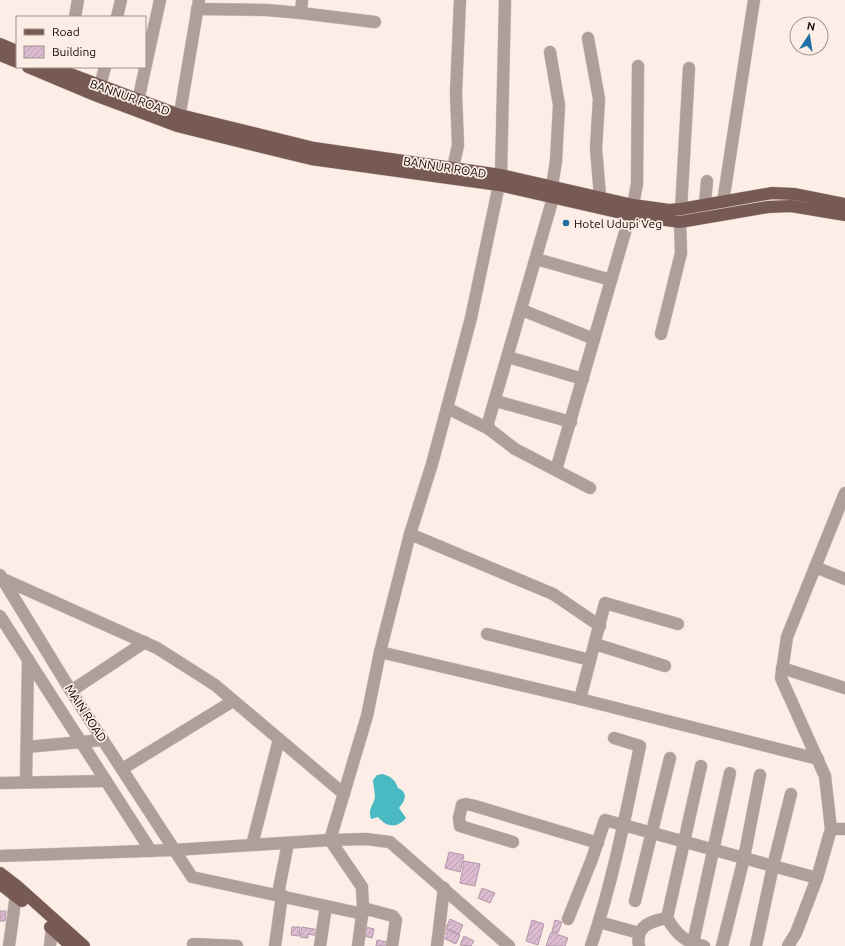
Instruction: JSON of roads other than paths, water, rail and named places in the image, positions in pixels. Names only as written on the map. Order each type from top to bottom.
[{"type":"main road","points":[[0,44],[16,52]]},
{"type":"main road","points":[[0,54],[16,62]]},
{"type":"main road","points":[[30,68],[97,96],[311,159],[500,180]]},
{"type":"main road","name":"BANNUR ROAD","points":[[65,70],[179,120],[314,148],[453,168],[553,192],[600,196],[631,210],[682,209],[772,193],[794,194],[845,204]]},
{"type":"main road","points":[[553,192],[680,222],[768,207],[791,206],[845,215]]},
{"type":"main road","points":[[0,873],[71,946]]},
{"type":"main road","points":[[0,884],[16,890],[84,946]]},
{"type":"street","points":[[75,16],[78,0]]},
{"type":"street","points":[[117,16],[121,0]]},
{"type":"street","points":[[146,64],[160,0]]},
{"type":"street","points":[[301,13],[302,0]]},
{"type":"street","points":[[453,168],[458,146],[456,93],[460,0]]},
{"type":"street","points":[[330,840],[367,716],[380,652],[410,534],[447,408],[471,318],[500,180],[505,0]]},
{"type":"street","points":[[723,202],[754,0]]},
{"type":"street","points":[[179,120],[198,4],[255,5],[301,13],[375,22]]},
{"type":"street","points":[[588,38],[599,99],[596,148],[600,196]]},
{"type":"street","points":[[489,429],[488,423],[496,401],[522,310],[553,192],[556,161],[558,105],[550,52]]},
{"type":"street","points":[[556,470],[571,422],[637,184],[638,66]]},
{"type":"street","points":[[100,86],[104,68]]},
{"type":"street","points":[[138,101],[145,68]]},
{"type":"street","points":[[682,209],[689,68]]},
{"type":"street","points":[[704,204],[707,181]]},
{"type":"street","points":[[661,334],[681,253],[680,222]]},
{"type":"street","points":[[536,259],[611,280]]},
{"type":"street","points":[[522,310],[594,339]]},
{"type":"street","points":[[508,357],[583,379]]},
{"type":"street","points":[[496,401],[571,422]]},
{"type":"street","points":[[447,408],[489,429],[515,449],[590,488]]},
{"type":"street","points":[[788,946],[796,933],[817,878],[831,829],[825,776],[780,678],[787,637],[845,493]]},
{"type":"street","points":[[410,534],[554,594],[600,626]]},
{"type":"street","points":[[815,567],[845,579]]},
{"type":"street","points":[[2,577],[145,642],[215,685],[344,794]]},
{"type":"street","name":"MAIN ROAD","points":[[2,577],[71,691],[192,877],[326,906],[393,916],[396,920],[392,946]]},
{"type":"street","points":[[580,699],[605,603],[678,624]]},
{"type":"street","points":[[0,616],[151,851]]},
{"type":"street","points":[[487,634],[590,660]]},
{"type":"street","points":[[71,691],[145,642]]},
{"type":"street","points":[[595,644],[665,666]]},
{"type":"street","points":[[380,652],[580,699],[818,759]]},
{"type":"street","points":[[26,782],[28,659]]},
{"type":"street","points":[[782,668],[845,688]]},
{"type":"street","points":[[122,769],[233,701]]},
{"type":"street","points":[[591,946],[599,922],[623,825],[640,746],[614,738]]},
{"type":"street","points":[[252,845],[278,739]]},
{"type":"street","points":[[27,747],[103,740]]},
{"type":"street","points":[[635,901],[653,833],[670,758]]},
{"type":"street","points":[[701,766],[667,918],[676,933],[698,945],[714,850],[730,773]]},
{"type":"street","points":[[722,946],[744,858],[760,775]]},
{"type":"street","points":[[0,783],[106,781]]},
{"type":"street","points":[[756,946],[772,866],[791,794]]},
{"type":"street","points":[[513,842],[460,826],[459,818],[462,805],[466,804],[475,806],[598,843]]},
{"type":"street","points":[[568,919],[598,843],[605,820],[817,878]]},
{"type":"street","points":[[831,829],[845,829]]},
{"type":"street","points":[[0,856],[174,850],[330,840],[366,839],[390,842],[509,946]]},
{"type":"street","points":[[330,840],[362,887],[363,911],[358,946]]},
{"type":"street","points":[[275,946],[280,895],[288,843]]},
{"type":"street","points":[[437,946],[444,888]]},
{"type":"street","points":[[9,946],[16,890]]},
{"type":"street","points":[[320,946],[326,906]]},
{"type":"street","points":[[639,946],[639,933],[644,926],[651,921],[667,918]]},
{"type":"street","points":[[599,922],[639,933]]},
{"type":"street","points":[[50,946],[52,928]]},
{"type":"street","points":[[193,944],[237,946]]},
{"type":"water","points":[[383,774],[393,779],[398,788],[404,792],[405,795],[403,803],[399,808],[406,818],[399,824],[388,825],[378,817],[371,819],[370,809],[375,797],[373,780],[377,775]]},
{"type":"place","name":"Hotel Udupi Veg","points":[[566,223]]}]
